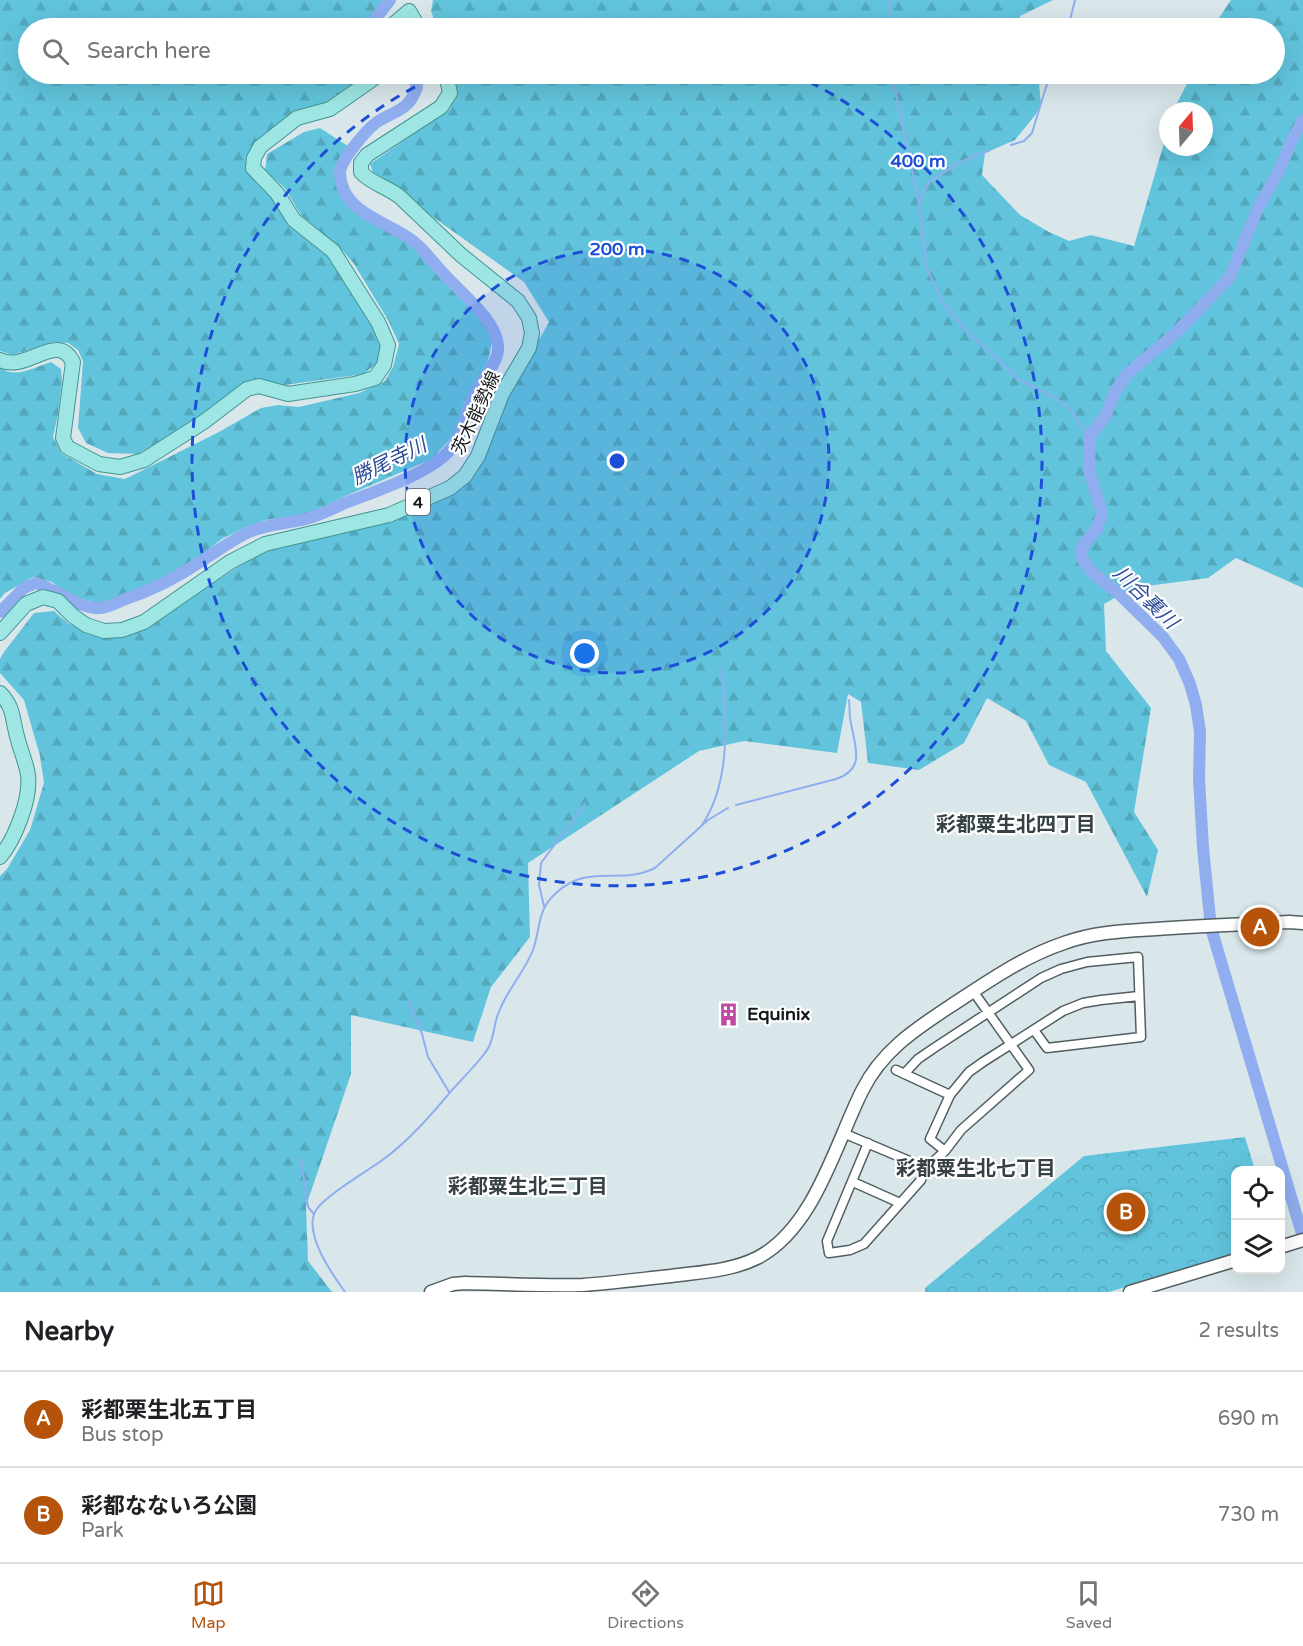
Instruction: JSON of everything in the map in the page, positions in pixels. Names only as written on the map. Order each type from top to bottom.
[{"type":"main road","points":[[400,18],[411,6]]},
{"type":"main road","points":[[0,360],[6,363],[16,363],[61,349],[68,353],[73,362],[63,438],[67,447],[99,464],[120,467],[144,460],[205,421],[248,389],[259,386],[288,394],[355,384],[375,378],[384,365],[388,345],[378,322],[333,251],[294,220],[277,193],[253,168],[254,158],[260,147],[297,118],[330,109],[366,84]]},
{"type":"main road","name":"茨木能勢線","points":[[0,633],[26,604],[43,597],[58,602],[86,625],[104,631],[122,630],[144,622],[230,562],[265,544],[389,515],[450,488],[465,476],[478,456],[502,394],[529,348],[532,333],[529,318],[518,302],[461,255],[392,190],[366,179],[361,172],[361,163],[367,155],[441,107],[450,93],[448,84]]},
{"type":"main road","points":[[0,693],[9,703],[29,778],[28,794],[23,811],[0,857]]},
{"type":"street","points":[[431,1292],[453,1284],[465,1283],[584,1285],[716,1271],[757,1258],[773,1248],[798,1224],[813,1197],[862,1090],[885,1055],[911,1032],[1012,966],[1066,942],[1094,934],[1234,924],[1303,923]]},
{"type":"street","points":[[950,1095],[900,1072],[1041,978],[1087,962],[1138,957],[1141,1037],[1047,1048],[1035,1030]]},
{"type":"street","points":[[868,1143],[826,1241],[829,1253],[850,1250],[864,1244],[921,1180],[926,1168],[945,1151],[960,1130],[1029,1070],[973,991]]},
{"type":"street","points":[[945,1151],[930,1139],[950,1095],[969,1072],[1063,1011],[1083,1003],[1139,996]]},
{"type":"street","points":[[843,1133],[926,1168]]},
{"type":"street","points":[[852,1182],[900,1203]]},
{"type":"street","points":[[1285,1246],[1303,1240]]},
{"type":"street","points":[[1130,1292],[1231,1262]]},
{"type":"green space","points":[[0,0],[383,0],[371,18],[18,18],[18,84],[353,84],[325,103],[293,113],[248,169],[254,180],[272,197],[288,225],[328,257],[375,326],[382,345],[378,362],[364,374],[285,385],[257,379],[244,384],[199,418],[138,454],[108,453],[86,443],[78,428],[83,361],[78,350],[68,343],[54,342],[13,355],[0,351]]},
{"type":"green space","points":[[433,0],[1053,0],[1020,16],[1021,18],[433,18],[431,11]]},
{"type":"green space","points":[[1231,0],[1303,0],[1303,588],[1236,558],[1208,578],[1132,588],[1104,604],[1106,651],[1151,708],[1134,812],[1158,850],[1147,897],[1086,782],[1049,765],[1026,721],[987,698],[964,743],[919,770],[868,763],[861,702],[848,694],[837,753],[744,741],[699,751],[528,863],[530,937],[491,987],[473,1042],[351,1015],[351,1074],[306,1206],[308,1261],[332,1292],[0,1292],[0,876],[7,869],[30,830],[44,783],[40,756],[24,700],[0,673],[0,659],[34,613],[54,611],[69,624],[104,636],[147,627],[266,548],[452,491],[549,322],[524,282],[374,175],[370,164],[450,109],[456,84],[1039,84],[1041,104],[1036,114],[1015,140],[985,153],[982,175],[1020,215],[1049,232],[1069,241],[1091,235],[1134,246],[1160,156],[1213,156],[1213,102],[1178,102],[1187,84],[1285,84],[1285,18],[1219,18]]},
{"type":"green space","points":[[320,128],[351,148],[342,159],[336,180],[343,199],[359,215],[415,249],[477,315],[493,338],[488,361],[465,401],[454,435],[432,459],[312,513],[265,520],[246,527],[222,539],[199,557],[161,579],[101,604],[79,598],[52,582],[33,577],[5,593],[0,599],[0,368],[19,372],[51,362],[61,369],[62,381],[53,437],[61,453],[97,474],[125,479],[219,432],[261,408],[278,405],[299,407],[359,393],[385,381],[393,367],[399,344],[388,320],[354,264],[341,249],[301,215],[284,187],[265,171],[267,154],[304,132]]},
{"type":"green space","points":[[1245,1137],[1254,1166],[1231,1166],[1231,1254],[1109,1292],[925,1292],[925,1288],[1084,1156]]},
{"type":"waterway","name":"勝尾寺川","points":[[376,18],[390,0]]},
{"type":"waterway","points":[[889,18],[890,0]]},
{"type":"waterway","points":[[1070,18],[1075,0]]},
{"type":"waterway","name":"勝尾寺川","points":[[0,612],[24,588],[36,583],[84,606],[93,608],[109,606],[174,578],[247,533],[306,519],[386,488],[429,467],[454,445],[474,395],[496,358],[498,351],[496,336],[477,307],[417,245],[357,207],[343,187],[340,174],[354,146],[377,122],[401,109],[410,101],[417,87],[416,84]]},
{"type":"waterway","points":[[894,84],[920,209],[926,267],[944,304],[963,327],[1018,379],[1057,399],[1070,409],[1089,438]]},
{"type":"waterway","points":[[1011,145],[1024,141],[1032,133],[1047,84]]},
{"type":"waterway","name":"川合裏川","points":[[1303,120],[1279,171],[1257,210],[1230,277],[1177,332],[1128,373],[1116,390],[1106,415],[1090,436],[1089,470],[1102,513],[1097,529],[1085,543],[1081,552],[1083,560],[1092,572],[1118,593],[1163,637],[1179,659],[1190,684],[1200,732],[1199,779],[1211,928],[1303,1237]]},
{"type":"waterway","points":[[920,202],[924,188],[932,181],[965,160],[989,151]]},
{"type":"waterway","points":[[702,825],[712,807],[723,769],[725,707],[722,667]]},
{"type":"waterway","points":[[736,805],[836,779],[852,769],[856,749],[849,700]]},
{"type":"waterway","points":[[544,906],[539,885],[541,863],[585,804]]},
{"type":"waterway","points":[[345,1292],[327,1265],[317,1244],[314,1233],[314,1214],[324,1201],[381,1161],[410,1137],[485,1053],[490,1044],[501,1006],[533,950],[545,906],[556,893],[580,879],[593,876],[629,875],[655,868],[708,820],[728,808]]},
{"type":"waterway","points":[[409,1002],[422,1034],[428,1057],[449,1092]]},
{"type":"waterway","points":[[301,1158],[308,1207],[313,1213]]},
{"type":"place","name":"彩都栗生北五丁目","points":[[1260,927]]},
{"type":"place","name":"Equinix","points":[[729,1014]]},
{"type":"place","name":"彩都なないろ公園","points":[[1126,1212]]},
{"type":"district","name":"彩都粟生北四丁目","points":[[1016,824]]},
{"type":"district","name":"彩都粟生北七丁目","points":[[976,1168]]},
{"type":"district","name":"彩都粟生北三丁目","points":[[528,1186]]}]
